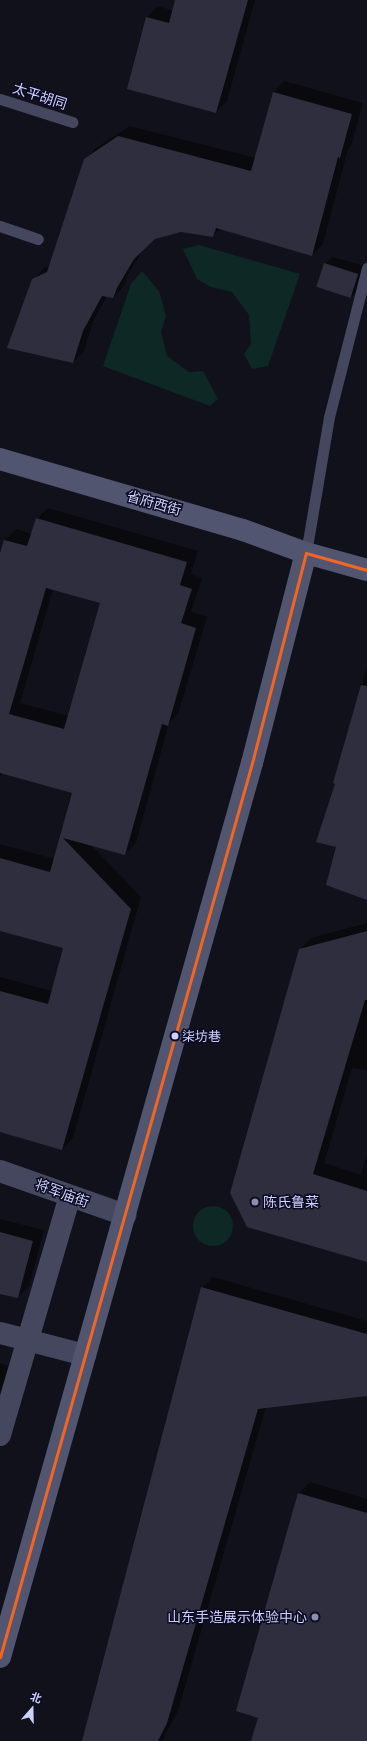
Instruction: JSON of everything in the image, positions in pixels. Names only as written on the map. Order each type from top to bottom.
[{"type":"street","name":"省府西街","points":[[0,459],[243,530],[306,553],[367,570]]},
{"type":"street","points":[[0,1657],[252,763],[306,553]]},
{"type":"street","name":"将军庙街","points":[[0,1171],[125,1215]]},
{"type":"street","points":[[0,1435],[70,1196]]},
{"type":"street","points":[[0,1333],[85,1355]]},
{"type":"lane","name":"太平胡同","points":[[0,99],[72,122]]},
{"type":"lane","points":[[0,226],[38,239]]},
{"type":"lane","points":[[306,553],[329,417],[367,268]]},
{"type":"green space","points":[[199,245],[300,274],[268,366],[252,369],[244,354],[251,344],[249,315],[232,292],[211,287],[197,279],[183,249]]},
{"type":"green space","points":[[142,271],[159,291],[166,316],[161,332],[167,356],[189,372],[203,371],[218,399],[210,406],[103,366],[131,284]]},
{"type":"green space","points":[[217,1206],[224,1209],[230,1215],[233,1226],[232,1234],[224,1243],[217,1246],[209,1246],[202,1243],[194,1234],[193,1222],[196,1215],[205,1207]]},
{"type":"building","points":[[175,0],[248,0],[216,113],[127,89],[146,17],[169,23]]},
{"type":"building","points":[[273,92],[352,114],[340,158],[338,157],[312,256],[216,228],[213,237],[181,232],[155,239],[134,259],[117,288],[113,298],[102,296],[83,331],[73,363],[7,348],[32,279],[47,272],[84,159],[118,136],[251,171]]},
{"type":"building","points":[[324,263],[358,274],[351,298],[316,287]]},
{"type":"building","points":[[36,518],[187,562],[180,585],[192,589],[181,623],[196,628],[168,726],[162,724],[125,855],[63,838],[131,909],[62,1150],[0,1132],[0,991],[48,1004],[63,948],[0,931],[0,858],[50,872],[72,793],[0,773],[0,553],[4,540],[27,546]],"holes":[[[46,588],[100,603],[64,729],[9,714]]]},
{"type":"building","points":[[361,685],[367,686],[367,900],[326,885],[336,847],[316,842],[335,784],[333,783]]},
{"type":"building","points":[[367,931],[367,1000],[365,1000],[313,1174],[367,1191],[367,1262],[247,1227],[230,1193],[299,949]]},
{"type":"building","points":[[0,1232],[33,1241],[18,1298],[0,1294]]},
{"type":"building","points":[[201,1287],[367,1334],[367,1396],[258,1409],[167,1723],[158,1741],[82,1741]]},
{"type":"building","name":"山东手造展示体验中心","points":[[298,1493],[367,1513],[367,1741],[251,1741],[258,1718],[236,1711]]},
{"type":"transit line","points":[[306,553],[367,570]]},
{"type":"transit line","points":[[0,1657],[252,763],[306,553]]},
{"type":"place","name":"柒坊巷","points":[[175,1036]]},
{"type":"place","name":"陈氏鲁菜","points":[[255,1202]]},
{"type":"place","name":"山东手造展示体验中心","points":[[315,1617]]}]
